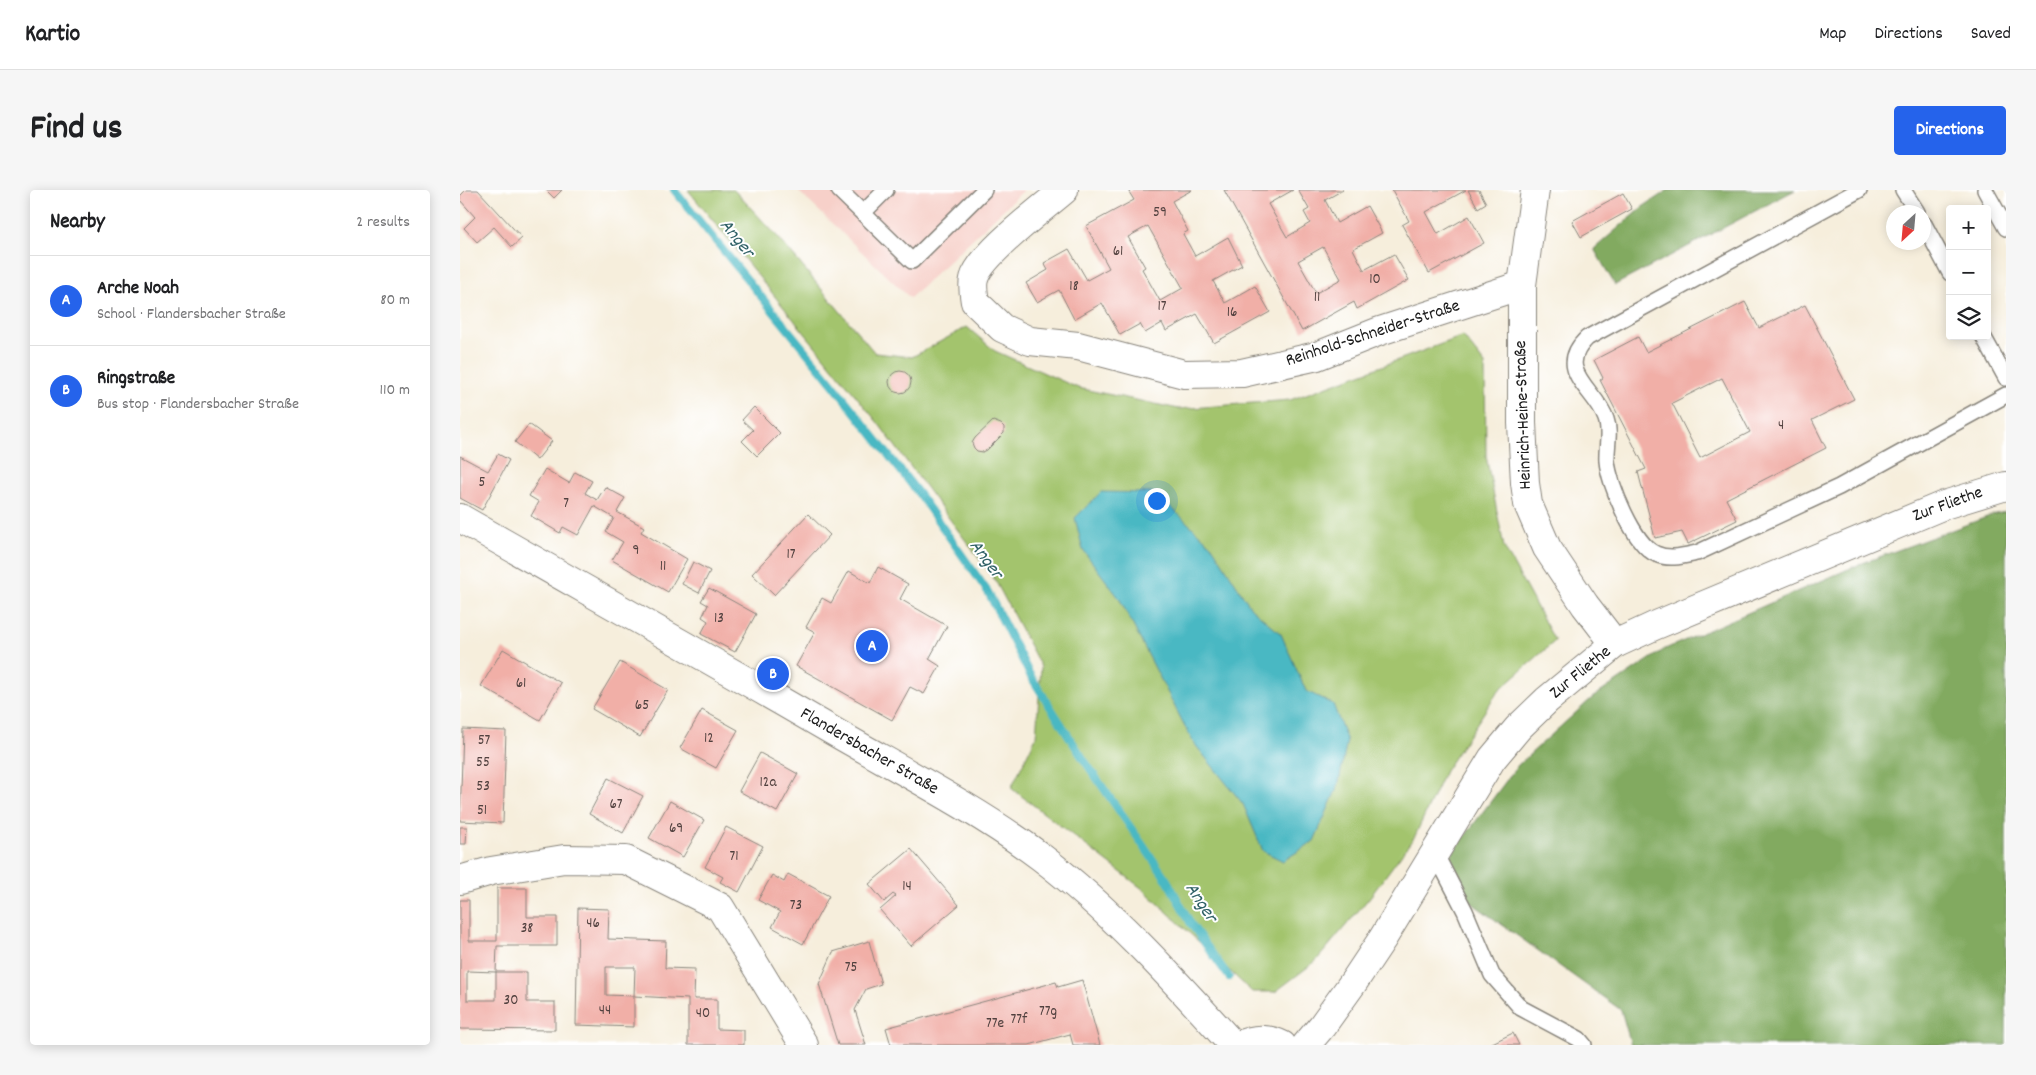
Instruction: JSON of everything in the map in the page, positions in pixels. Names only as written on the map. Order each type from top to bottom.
[{"type":"street","name":"Reinhold-Schneider-Straße","points":[[1064,190],[999,246],[983,264],[974,279],[975,302],[1002,328],[1030,341],[1078,346],[1184,374],[1242,373],[1317,356],[1380,331],[1522,285]]},
{"type":"street","name":"Heinrich-Heine-Straße","points":[[1535,190],[1522,285],[1524,483],[1528,504],[1547,548],[1585,605],[1615,644]]},
{"type":"street","name":"Zur Fliethe","points":[[1306,1045],[1355,980],[1492,759],[1518,728],[1547,700],[1615,644],[1672,618],[1944,504],[2006,486]]},
{"type":"street","name":"Flandersbacher Straße","points":[[460,518],[1015,838],[1066,877],[1116,922],[1160,965],[1233,1045]]},
{"type":"street","points":[[460,880],[491,871],[564,858],[626,860],[720,907],[804,1045]]},
{"type":"street","points":[[1239,1045],[1261,1039],[1274,1041],[1282,1045]]},
{"type":"lane","points":[[839,190],[912,261],[984,190]]},
{"type":"lane","points":[[863,213],[886,190]]},
{"type":"lane","points":[[1859,190],[1587,338],[1577,348],[1573,359],[1576,373],[1606,418],[1609,431],[1607,462],[1615,494],[1623,512],[1645,546],[1654,554],[1664,556],[1678,557],[1697,552],[1839,487],[2006,395]]},
{"type":"lane","points":[[1903,190],[1913,205]]},
{"type":"lane","points":[[1985,190],[2006,228]]},
{"type":"lane","points":[[1931,237],[1946,265]]},
{"type":"lane","points":[[1986,340],[2006,378]]},
{"type":"lane","points":[[1435,853],[1465,911],[1492,975],[1521,1008],[1579,1039],[1584,1045]]},
{"type":"shaded area","points":[[797,190],[1024,190],[910,298]]},
{"type":"green space","points":[[688,190],[734,190],[777,236],[875,353],[912,357],[967,327],[995,351],[1078,388],[1179,409],[1290,400],[1463,336],[1485,364],[1486,456],[1504,547],[1555,641],[1499,690],[1445,771],[1415,836],[1370,897],[1316,961],[1275,992],[1252,992],[1144,890],[1011,788],[1036,737],[1041,667],[995,580],[878,423]]},
{"type":"green space","points":[[1668,190],[1795,190],[1615,285],[1594,249],[1641,208]]},
{"type":"green space","points":[[2006,512],[2006,1045],[1631,1045],[1621,1010],[1469,901],[1449,857],[1518,765],[1592,698],[1665,649],[1860,564],[1995,514]]},
{"type":"water","points":[[1101,492],[1156,493],[1212,546],[1251,608],[1281,634],[1306,691],[1333,704],[1347,741],[1338,786],[1314,841],[1283,861],[1263,851],[1243,804],[1193,742],[1119,598],[1083,550],[1075,518]]},
{"type":"building","points":[[466,190],[478,190],[522,238],[512,247],[494,227],[477,242],[464,228],[475,217],[460,200],[460,196]]},
{"type":"building","points":[[546,190],[562,190],[554,198]]},
{"type":"building","points":[[1133,190],[1192,190],[1172,201],[1188,231],[1183,234],[1195,256],[1228,237],[1242,265],[1213,281],[1225,303],[1255,286],[1270,312],[1214,343],[1197,314],[1166,331],[1162,323],[1145,333],[1140,324],[1120,335],[1102,303],[1074,319],[1059,290],[1037,302],[1026,283],[1048,270],[1044,263],[1069,249],[1087,280],[1109,268],[1086,226],[1134,200],[1129,192]],"holes":[[[1148,226],[1183,288],[1160,301],[1142,269],[1145,267],[1128,237]]]},
{"type":"building","points":[[1224,190],[1293,190],[1268,204],[1287,237],[1310,223],[1304,212],[1309,209],[1298,190],[1343,190],[1325,200],[1337,223],[1367,206],[1382,233],[1353,249],[1364,270],[1394,254],[1409,280],[1357,309],[1354,302],[1302,331]],"holes":[[[1323,247],[1341,279],[1316,293],[1298,261]]]},
{"type":"building","points":[[1392,190],[1466,190],[1426,212],[1438,234],[1469,216],[1484,243],[1429,273],[1402,225],[1409,221]]},
{"type":"building","points":[[1468,190],[1479,190],[1486,203],[1478,208]]},
{"type":"building","points":[[1623,193],[1632,209],[1581,237],[1572,221]]},
{"type":"building","points":[[1745,302],[1759,328],[1805,305],[1854,399],[1812,420],[1826,448],[1726,499],[1737,520],[1688,544],[1682,532],[1655,538],[1638,472],[1646,469],[1600,380],[1603,378],[1594,360],[1638,337],[1646,352]],"holes":[[[1722,378],[1750,432],[1700,458],[1672,403]]]},
{"type":"building","points":[[900,371],[908,374],[911,382],[908,390],[900,393],[892,390],[889,382],[892,374]]},
{"type":"building","points":[[754,407],[780,433],[757,456],[742,441],[753,430],[742,420]]},
{"type":"building","points":[[993,421],[1004,427],[1004,433],[987,450],[983,452],[977,451],[972,443]]},
{"type":"building","points":[[529,424],[552,441],[537,460],[515,442]]},
{"type":"building","points":[[498,454],[509,460],[482,510],[460,498],[460,456],[488,471]]},
{"type":"building","points":[[545,469],[569,483],[575,472],[592,481],[585,493],[597,500],[605,487],[625,498],[617,512],[644,527],[641,532],[687,559],[668,592],[612,560],[623,542],[606,532],[614,518],[594,506],[578,535],[563,527],[560,533],[531,516],[539,502],[529,496]]},
{"type":"building","points":[[808,514],[830,535],[774,595],[752,574]]},
{"type":"building","points":[[693,562],[710,571],[699,593],[682,584]]},
{"type":"building","points":[[878,567],[908,584],[900,599],[947,626],[929,659],[940,666],[924,694],[910,687],[892,720],[796,666],[815,632],[806,627],[822,598],[831,603],[849,571],[870,583]]},
{"type":"building","points":[[709,588],[756,614],[735,652],[701,634],[708,621],[702,617],[708,605],[701,601]]},
{"type":"building","points":[[503,649],[561,683],[540,720],[481,686]]},
{"type":"building","points":[[620,662],[668,690],[640,737],[592,709]]},
{"type":"building","points":[[702,710],[738,730],[716,768],[680,748]]},
{"type":"building","points":[[463,729],[506,731],[503,823],[460,821]]},
{"type":"building","points":[[760,753],[798,774],[777,812],[739,791]]},
{"type":"building","points":[[608,778],[643,796],[623,833],[589,814]]},
{"type":"building","points":[[670,801],[704,820],[683,857],[649,838]]},
{"type":"building","points":[[460,827],[467,827],[466,844],[460,844]]},
{"type":"building","points":[[726,827],[763,846],[739,892],[720,882],[723,877],[705,867]]},
{"type":"building","points":[[911,849],[959,905],[911,946],[880,910],[896,896],[893,894],[884,902],[869,884]]},
{"type":"building","points":[[788,874],[829,896],[803,944],[772,927],[780,912],[758,900],[772,875],[784,882]]},
{"type":"building","points":[[497,888],[527,888],[527,917],[557,917],[557,946],[497,946],[496,972],[527,972],[527,1002],[555,1002],[555,1030],[460,1029],[460,900],[469,900],[469,941],[497,941]],"holes":[[[467,971],[496,972],[496,1000],[467,1000]]]},
{"type":"building","points":[[578,908],[609,909],[608,939],[666,941],[665,968],[695,969],[694,999],[717,999],[717,1029],[744,1030],[744,1045],[688,1045],[688,999],[634,996],[634,1027],[576,1025]],"holes":[[[606,967],[635,967],[634,996],[606,995]]]},
{"type":"building","points":[[869,941],[881,984],[866,989],[855,1010],[866,1045],[838,1045],[819,984],[833,952]]},
{"type":"building","points":[[1082,980],[1100,1045],[1073,1045],[1070,1034],[1029,1045],[891,1045],[886,1028],[1056,982],[1058,987]]},
{"type":"building","points":[[1513,1033],[1519,1045],[1488,1045]]},
{"type":"waterway","name":"Anger","points":[[674,190],[835,387],[919,494],[988,592],[1030,675],[1084,760],[1167,880],[1191,924],[1229,977]]},
{"type":"place","name":"Arche Noah","points":[[872,646]]},
{"type":"place","name":"Ringstraße","points":[[773,674]]}]
